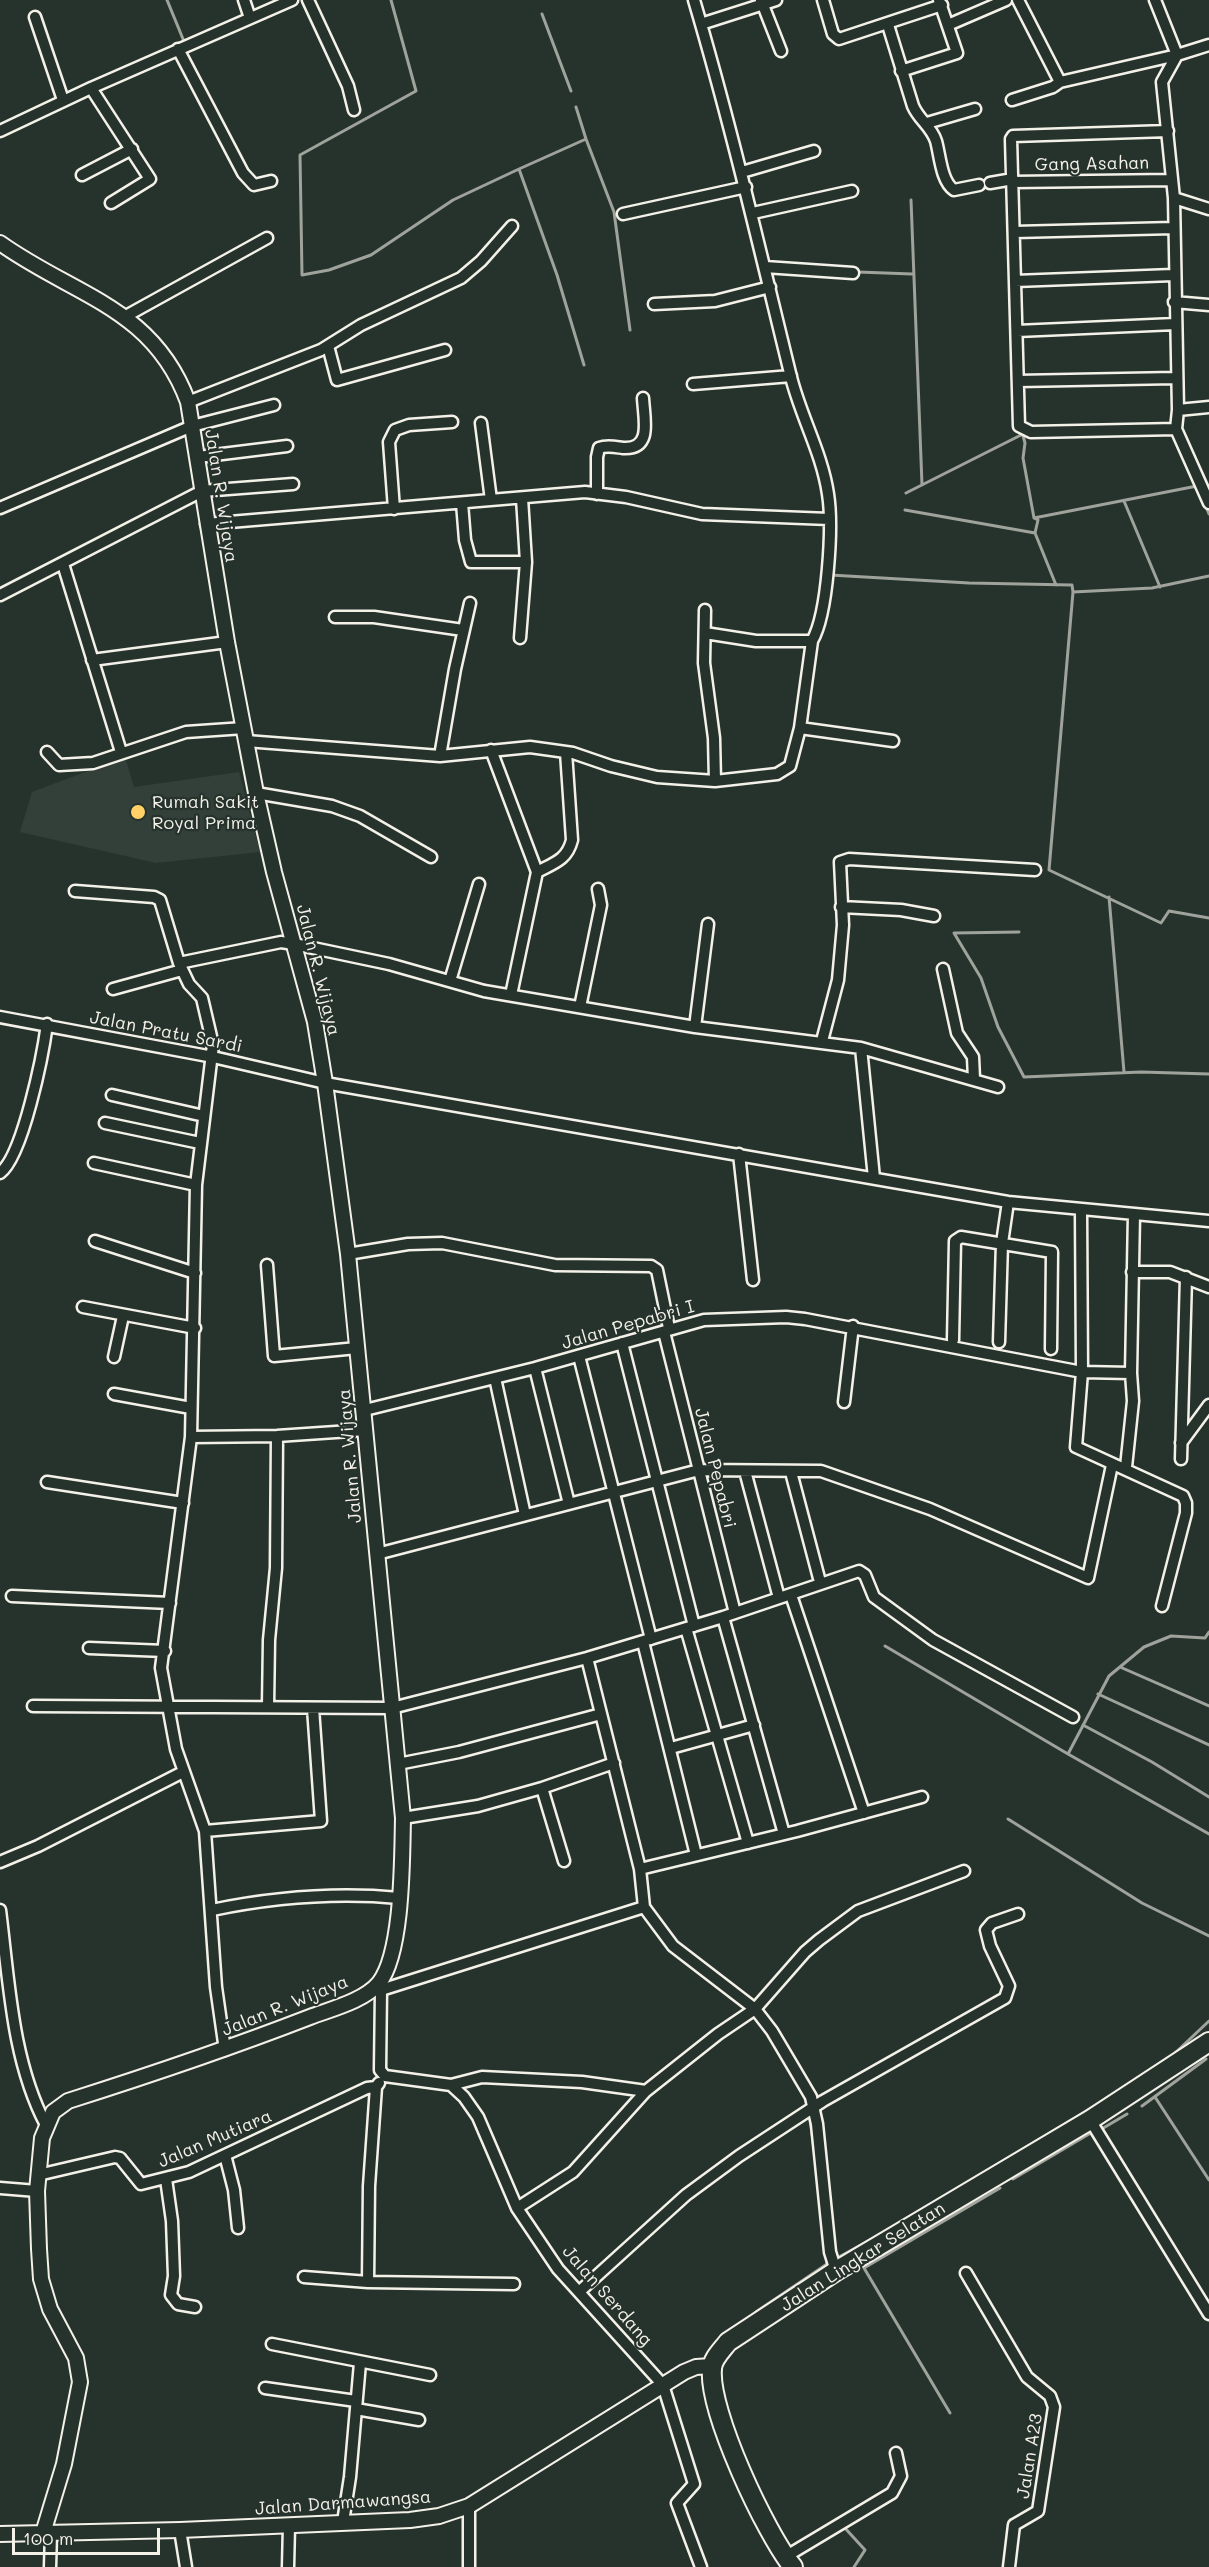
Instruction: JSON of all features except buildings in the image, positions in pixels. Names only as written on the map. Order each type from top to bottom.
[{"type":"highway","name":"Jalan Lingkar Selatan","points":[[712,2366],[728,2342],[836,2271],[1090,2120],[1209,2042]]},
{"type":"highway","points":[[712,2366],[715,2401],[732,2447],[789,2562]]},
{"type":"street","points":[[244,0],[250,18]]},
{"type":"street","points":[[0,131],[91,87],[292,0]]},
{"type":"street","points":[[308,0],[348,86],[354,110]]},
{"type":"street","points":[[46,752],[59,765],[93,763],[186,732],[245,734],[440,756],[530,747],[566,752],[657,777],[715,781],[777,774],[790,766],[800,728],[812,641],[818,631],[827,578],[828,495],[818,451],[791,376],[753,213],[694,0]]},
{"type":"street","points":[[701,24],[762,2],[776,0]]},
{"type":"street","points":[[823,0],[836,39],[888,25],[940,3],[957,52],[901,71]]},
{"type":"street","points":[[948,26],[1006,0]]},
{"type":"street","points":[[1018,0],[1060,82]]},
{"type":"street","points":[[1155,0],[1177,55]]},
{"type":"street","points":[[762,2],[781,51]]},
{"type":"street","points":[[35,17],[63,100]]},
{"type":"street","points":[[888,25],[917,116],[927,123],[935,139],[950,188],[979,185]]},
{"type":"street","points":[[1012,100],[1053,87],[1060,82],[1177,55],[1209,45]]},
{"type":"street","points":[[178,49],[243,173],[254,185],[272,180]]},
{"type":"street","points":[[1162,82],[1177,55]]},
{"type":"street","points":[[1153,60],[1162,82],[1173,198],[1175,378],[1178,410],[1176,429],[1209,502]]},
{"type":"street","points":[[91,87],[150,179],[111,204]]},
{"type":"street","points":[[927,123],[975,109]]},
{"type":"street","points":[[1168,131],[1013,136],[1015,281],[1019,426],[1025,431],[1176,429]]},
{"type":"street","points":[[82,175],[132,149]]},
{"type":"street","points":[[742,172],[814,151]]},
{"type":"street","name":"Gang Asahan","points":[[990,183],[1013,180],[1171,180]]},
{"type":"street","points":[[622,214],[746,187]]},
{"type":"street","points":[[753,213],[852,191]]},
{"type":"street","points":[[1173,198],[1209,209]]},
{"type":"street","points":[[188,402],[328,346],[352,329],[461,278],[481,261],[512,226]]},
{"type":"street","points":[[1016,232],[1173,228]]},
{"type":"street","points":[[126,316],[267,238]]},
{"type":"street","name":"Jalan R. Wijaya","points":[[0,243],[24,260],[126,316],[165,358],[179,380],[188,402],[198,457],[206,524],[256,793],[315,1022],[325,1083],[348,1254],[403,1818],[399,1898],[388,1968],[380,1987],[225,2050],[68,2101],[53,2112],[46,2125]]},
{"type":"street","points":[[765,267],[853,273]]},
{"type":"street","points":[[1015,281],[1173,275]]},
{"type":"street","points":[[654,304],[704,302],[743,296],[770,287]]},
{"type":"street","points":[[1174,302],[1209,305]]},
{"type":"street","points":[[1017,331],[1175,324]]},
{"type":"street","points":[[328,346],[337,380],[445,350]]},
{"type":"street","points":[[693,384],[791,376]]},
{"type":"street","points":[[1018,381],[1175,378]]},
{"type":"street","points":[[597,494],[599,448],[631,449],[645,440],[643,398]]},
{"type":"street","points":[[0,508],[192,426],[274,405]]},
{"type":"street","points":[[1178,410],[1209,407]]},
{"type":"street","points":[[394,509],[389,442],[395,430],[409,425],[452,422]]},
{"type":"street","points":[[481,423],[491,501]]},
{"type":"street","points":[[198,457],[287,446]]},
{"type":"street","points":[[0,595],[202,491],[293,484]]},
{"type":"street","points":[[206,524],[597,494],[626,497],[702,514],[829,519]]},
{"type":"street","points":[[520,638],[526,562],[522,498]]},
{"type":"street","points":[[462,503],[465,540],[471,562],[526,562]]},
{"type":"street","points":[[63,564],[121,752]]},
{"type":"street","points":[[440,756],[470,603]]},
{"type":"street","points":[[705,610],[704,663],[714,738],[715,781]]},
{"type":"street","points":[[335,617],[374,617],[463,630]]},
{"type":"street","points":[[705,633],[756,641],[812,641]]},
{"type":"street","points":[[92,660],[227,642]]},
{"type":"street","points":[[800,728],[893,741]]},
{"type":"street","points":[[490,750],[537,873],[511,995]]},
{"type":"street","points":[[537,873],[566,857],[572,840],[566,752]]},
{"type":"street","points":[[256,793],[332,806],[360,816],[431,857]]},
{"type":"street","points":[[822,1041],[838,980],[840,862],[849,859],[1035,870]]},
{"type":"street","points":[[450,981],[479,884]]},
{"type":"street","points":[[580,1007],[601,905],[598,889]]},
{"type":"street","points":[[75,891],[154,897],[160,900],[181,967],[202,998],[213,1045],[196,1185],[195,1328],[191,1437],[161,1668],[183,1772],[205,1831],[216,1987],[225,2050]]},
{"type":"street","points":[[841,907],[901,910],[934,916]]},
{"type":"street","points":[[695,1027],[708,924]]},
{"type":"street","points":[[113,989],[181,967],[281,942],[389,964],[511,995],[695,1027],[822,1041],[861,1048],[998,1086]]},
{"type":"street","points":[[943,969],[957,1033],[973,1058],[974,1079]]},
{"type":"street","name":"Jalan Pratu Sardi","points":[[0,1017],[213,1057],[325,1083],[1008,1202],[1209,1221]]},
{"type":"street","points":[[0,1173],[12,1158],[41,1069],[47,1024]]},
{"type":"street","points":[[861,1048],[873,1178]]},
{"type":"street","points":[[112,1095],[204,1116]]},
{"type":"street","points":[[105,1123],[200,1143]]},
{"type":"street","points":[[739,1154],[753,1280]]},
{"type":"street","points":[[94,1163],[196,1185]]},
{"type":"street","points":[[999,1342],[1002,1243],[1008,1202]]},
{"type":"street","points":[[1081,1210],[1082,1372],[1076,1447],[1112,1464],[1126,1467],[1183,1496],[1186,1503],[1162,1606]]},
{"type":"street","points":[[1126,1467],[1133,1401],[1131,1373],[1134,1214]]},
{"type":"street","points":[[953,1340],[955,1239],[960,1237],[1047,1249],[1053,1254],[1051,1348]]},
{"type":"street","points":[[95,1241],[195,1273]]},
{"type":"street","name":"Jalan Pepabri","points":[[348,1254],[408,1244],[442,1243],[555,1265],[651,1266],[657,1270],[667,1330],[735,1613]]},
{"type":"street","points":[[267,1265],[274,1356],[357,1348]]},
{"type":"street","points":[[1132,1272],[1170,1272],[1209,1287]]},
{"type":"street","points":[[1181,1459],[1186,1277]]},
{"type":"street","points":[[83,1307],[195,1328]]},
{"type":"street","points":[[114,1357],[123,1316]]},
{"type":"street","name":"Jalan Pepabri I","points":[[364,1410],[535,1368],[704,1320],[786,1317],[853,1326],[1082,1372],[1131,1373]]},
{"type":"street","points":[[844,1402],[853,1326]]},
{"type":"street","points":[[622,1343],[658,1482],[717,1735],[748,1843]]},
{"type":"street","points":[[579,1356],[696,1855]]},
{"type":"street","points":[[535,1368],[569,1504]]},
{"type":"street","points":[[495,1378],[525,1515]]},
{"type":"street","points":[[114,1394],[191,1408]]},
{"type":"street","points":[[1181,1443],[1209,1405]]},
{"type":"street","points":[[191,1437],[277,1436],[366,1430]]},
{"type":"street","points":[[268,1707],[269,1640],[276,1568],[277,1436]]},
{"type":"street","points":[[377,1554],[699,1470],[711,1468],[745,1471],[821,1471],[930,1509],[1088,1578],[1112,1464]]},
{"type":"street","points":[[745,1471],[779,1598]]},
{"type":"street","points":[[791,1472],[820,1582]]},
{"type":"street","points":[[47,1482],[183,1503]]},
{"type":"street","points":[[33,1706],[167,1704],[392,1708],[647,1641],[791,1595],[850,1572],[862,1572],[874,1597],[933,1640],[1073,1716]]},
{"type":"street","points":[[791,1595],[864,1813]]},
{"type":"street","points":[[12,1596],[170,1603]]},
{"type":"street","points":[[723,1617],[784,1834]]},
{"type":"street","points":[[88,1648],[165,1651]]},
{"type":"street","points":[[587,1658],[640,1869],[644,1907],[673,1946],[755,2009],[804,2081],[814,2107],[830,2252],[836,2271]]},
{"type":"street","points":[[205,1831],[321,1821],[313,1708]]},
{"type":"street","points":[[398,1764],[459,1752],[601,1714]]},
{"type":"street","points":[[671,1748],[754,1725]]},
{"type":"street","points":[[403,1818],[478,1806],[542,1788],[614,1763]]},
{"type":"street","points":[[0,1862],[38,1846],[89,1817],[183,1772]]},
{"type":"street","points":[[542,1788],[564,1861]]},
{"type":"street","points":[[640,1869],[922,1797]]},
{"type":"street","points":[[517,2208],[573,2172],[646,2091],[718,2034],[755,2009],[805,1952],[858,1911],[964,1871]]},
{"type":"street","points":[[212,1910],[299,1895],[364,1895],[399,1898]]},
{"type":"street","points":[[644,1907],[380,1987],[380,2070],[385,2076],[451,2085],[482,2077],[582,2082],[646,2091]]},
{"type":"street","points":[[0,1910],[24,2072],[35,2104],[46,2125],[42,2138],[37,2191],[41,2279],[50,2309],[76,2358],[80,2382],[64,2464],[47,2533],[50,2567]]},
{"type":"street","points":[[580,2291],[686,2195],[814,2107],[1005,1998],[1009,1986],[990,1946],[986,1930],[992,1923],[1018,1914]]},
{"type":"street","points":[[368,2282],[369,2186],[376,2087],[385,2076]]},
{"type":"street","name":"Jalan Serdang","points":[[451,2085],[478,2117],[517,2208],[558,2268],[663,2385]]},
{"type":"street","name":"Jalan Mutiara","points":[[38,2175],[115,2157],[120,2158],[141,2184],[166,2180],[368,2088],[376,2087]]},
{"type":"street","points":[[1090,2120],[1209,2314]]},
{"type":"street","points":[[225,2155],[236,2200],[238,2228]]},
{"type":"street","points":[[166,2180],[172,2221],[174,2276],[171,2295],[178,2304],[195,2307]]},
{"type":"street","points":[[0,2188],[37,2191]]},
{"type":"street","name":"Jalan A23","points":[[966,2273],[1027,2377],[1050,2396],[1054,2407],[1038,2511],[1014,2525],[1009,2567]]},
{"type":"street","points":[[304,2277],[368,2282],[514,2284]]},
{"type":"street","points":[[272,2344],[430,2375]]},
{"type":"street","points":[[343,2522],[351,2476],[360,2363]]},
{"type":"street","name":"Jalan Darmawangsa","points":[[0,2534],[290,2526],[410,2520],[439,2516],[469,2506],[663,2385],[696,2367],[712,2366]]},
{"type":"street","points":[[663,2385],[694,2484],[677,2503],[701,2567]]},
{"type":"street","points":[[265,2388],[356,2405],[419,2420]]},
{"type":"street","points":[[789,2562],[892,2493],[902,2476],[896,2453]]},
{"type":"street","points":[[469,2506],[469,2567]]},
{"type":"street","points":[[288,2567],[290,2526]]},
{"type":"street","points":[[180,2530],[186,2567]]},
{"type":"shaded area","name":"Rumah Sakit Royal Prima","points":[[125,757],[134,787],[239,772],[260,852],[156,863],[20,832],[32,792]]},
{"type":"waterway","points":[[167,0],[183,39]]},
{"type":"waterway","points":[[391,0],[416,91],[300,155],[302,275],[329,270],[371,255],[453,200],[519,169]]},
{"type":"waterway","points":[[542,14],[571,91]]},
{"type":"waterway","points":[[576,107],[586,139],[519,169],[557,275],[584,365]]},
{"type":"waterway","points":[[586,139],[614,212],[630,330]]},
{"type":"waterway","points":[[911,200],[922,485]]},
{"type":"waterway","points":[[858,272],[912,274]]},
{"type":"waterway","points":[[1022,432],[1025,443],[1023,458],[1034,518],[1038,520],[1035,533],[1056,585]]},
{"type":"waterway","points":[[906,493],[1023,434]]},
{"type":"waterway","points":[[1034,518],[1197,486]]},
{"type":"waterway","points":[[1124,501],[1160,587]]},
{"type":"waterway","points":[[1205,504],[1209,514]]},
{"type":"waterway","points":[[905,510],[1035,533]]},
{"type":"waterway","points":[[830,575],[969,583],[1072,585],[1073,592],[1152,588],[1209,576]]},
{"type":"waterway","points":[[1073,592],[1049,870],[1161,923],[1169,911],[1209,918]]},
{"type":"waterway","points":[[1109,897],[1124,1072]]},
{"type":"waterway","points":[[1019,932],[954,933],[981,978],[998,1027],[1024,1077],[1141,1072],[1209,1074]]},
{"type":"waterway","points":[[1209,1632],[1205,1638],[1171,1636],[1144,1647],[1109,1676],[1068,1754],[1209,1834]]},
{"type":"waterway","points":[[885,1646],[1068,1754]]},
{"type":"waterway","points":[[1120,1667],[1209,1706]]},
{"type":"waterway","points":[[1098,1694],[1209,1745]]},
{"type":"waterway","points":[[1083,1725],[1152,1762],[1209,1797]]},
{"type":"waterway","points":[[1008,1819],[1142,1903],[1209,1936]]},
{"type":"waterway","points":[[1174,2054],[1209,2021]]},
{"type":"waterway","points":[[1142,2106],[1206,2059]]},
{"type":"waterway","points":[[1155,2097],[1209,2180]]},
{"type":"waterway","points":[[960,2187],[1098,2104]]},
{"type":"waterway","points":[[1100,2130],[1127,2114]]},
{"type":"waterway","points":[[807,2116],[810,2118],[816,2164]]},
{"type":"waterway","points":[[1013,2179],[1089,2134]]},
{"type":"waterway","points":[[693,2197],[713,2181]]},
{"type":"waterway","points":[[950,2413],[864,2268],[1000,2188]]},
{"type":"waterway","points":[[1157,2219],[1182,2259]]},
{"type":"waterway","points":[[839,2257],[890,2229]]},
{"type":"waterway","points":[[756,2312],[827,2264],[826,2254]]},
{"type":"waterway","points":[[1005,2562],[1010,2520],[1015,2519]]},
{"type":"waterway","points":[[844,2527],[865,2550],[854,2567]]},
{"type":"place","name":"Rumah Sakit Royal Prima","points":[[138,812]]}]
